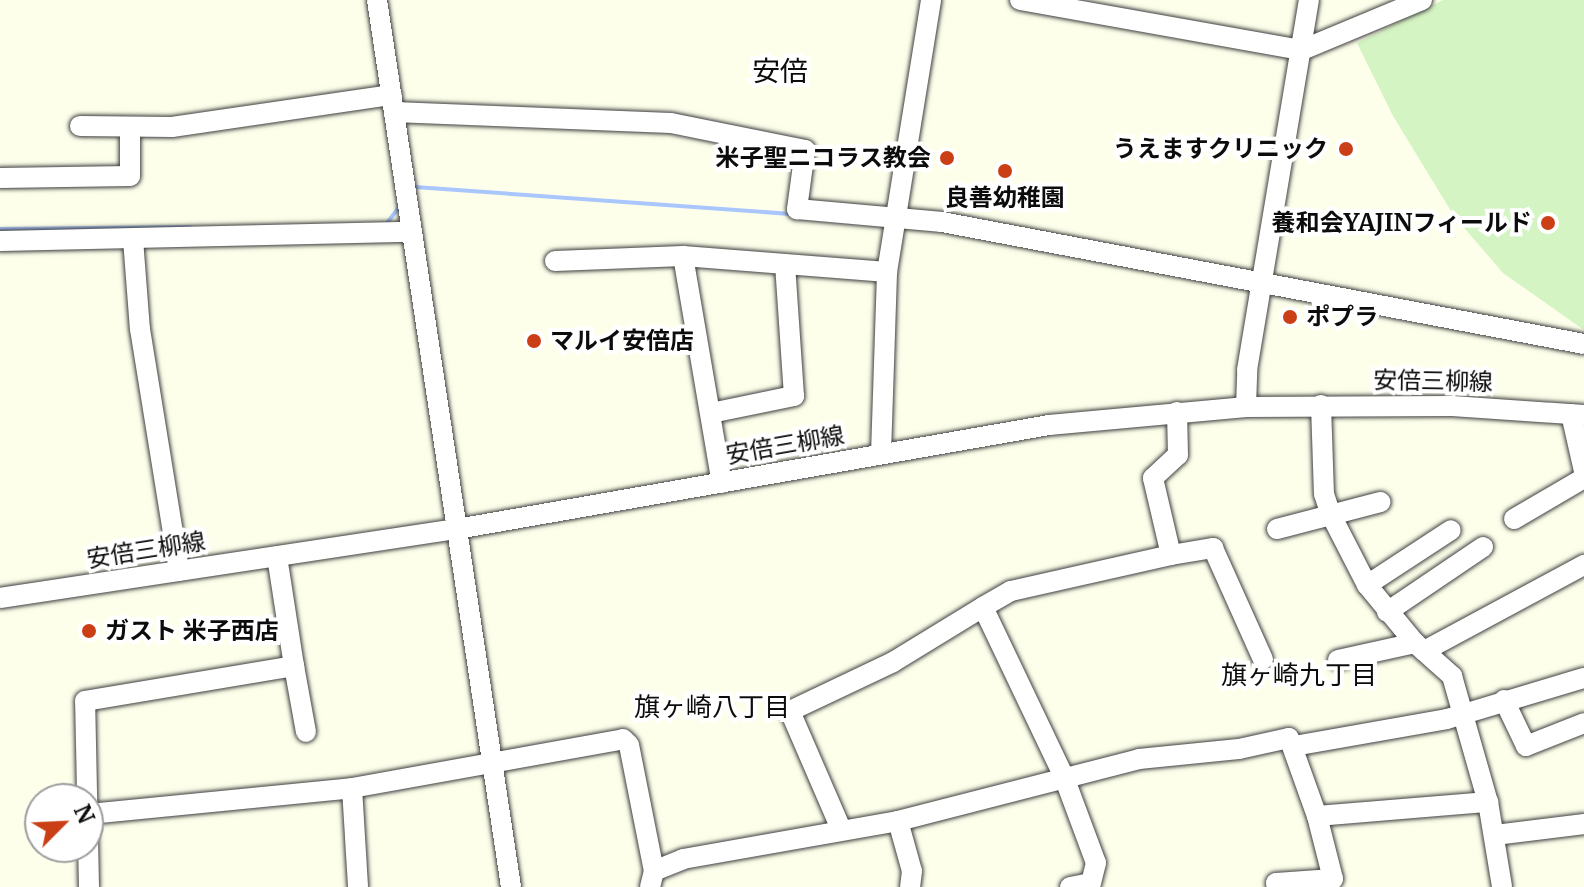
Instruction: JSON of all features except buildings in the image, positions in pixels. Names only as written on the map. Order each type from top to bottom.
[{"type":"street","points":[[377,0],[511,887]]},
{"type":"street","points":[[881,454],[887,272],[892,217],[931,0]]},
{"type":"street","points":[[1020,0],[1302,50],[1422,0]]},
{"type":"street","points":[[1246,407],[1260,284],[1309,0]]},
{"type":"street","points":[[80,126],[172,127],[393,104],[671,123],[805,150],[797,209],[942,222],[1584,344]]},
{"type":"street","points":[[0,178],[130,176],[130,127]]},
{"type":"street","points":[[0,241],[411,232]]},
{"type":"street","points":[[133,239],[140,329],[179,571]]},
{"type":"street","points":[[555,261],[683,256],[887,272]]},
{"type":"street","points":[[683,256],[722,483]]},
{"type":"street","points":[[711,413],[794,396],[785,264]]},
{"type":"street","points":[[1321,405],[1324,494],[1331,515],[1367,585],[1387,612],[1419,647],[1452,676],[1488,802],[1502,887]]},
{"type":"street","name":"安倍三柳線","points":[[0,598],[457,529],[1049,425],[1177,412],[1321,405],[1578,414]]},
{"type":"street","points":[[1171,555],[1153,478],[1178,455],[1177,412]]},
{"type":"street","points":[[1578,414],[1584,471]]},
{"type":"street","points":[[1514,519],[1584,478]]},
{"type":"street","points":[[1277,529],[1381,502]]},
{"type":"street","points":[[1367,585],[1451,530]]},
{"type":"street","points":[[1387,612],[1483,547]]},
{"type":"street","points":[[841,829],[790,711],[893,662],[1011,591],[1213,548],[1263,659]]},
{"type":"street","points":[[277,556],[306,732]]},
{"type":"street","points":[[1338,660],[1419,647],[1584,565]]},
{"type":"street","points":[[983,607],[1064,777],[1096,874],[1091,883],[1070,887]]},
{"type":"street","points":[[88,783],[85,701],[294,666]]},
{"type":"street","points":[[1294,746],[1464,712],[1584,678]]},
{"type":"street","points":[[1504,700],[1526,746],[1584,723]]},
{"type":"street","points":[[104,813],[352,788],[623,739],[629,745],[652,879],[683,859],[898,821],[1139,759],[1239,749],[1289,738],[1317,816],[1333,879],[1276,883],[1277,887]]},
{"type":"street","points":[[352,788],[358,887]]},
{"type":"street","points":[[1317,816],[1488,802]]},
{"type":"street","points":[[898,821],[912,871],[910,887]]},
{"type":"street","points":[[1495,835],[1584,824]]},
{"type":"street","points":[[89,863],[89,887]]},
{"type":"green space","points":[[1443,0],[1584,0],[1584,330],[1503,273],[1454,216],[1393,116],[1357,43]]},
{"type":"waterway","points":[[415,187],[790,214]]},
{"type":"waterway","points":[[387,223],[399,207]]},
{"type":"waterway","points":[[0,229],[190,227]]},
{"type":"place","name":"うえますクリニック","points":[[1346,149]]},
{"type":"place","name":"米子聖ニコラス教会","points":[[947,158]]},
{"type":"place","name":"良善幼稚園","points":[[1005,171]]},
{"type":"place","name":"養和会YAJINフィールド","points":[[1548,223]]},
{"type":"place","name":"ポプラ","points":[[1290,317]]},
{"type":"place","name":"マルイ安倍店","points":[[534,341]]},
{"type":"place","name":"ガスト 米子西店","points":[[89,631]]},
{"type":"district","name":"安倍","points":[[780,71]]},
{"type":"district","name":"旗ヶ崎九丁目","points":[[1299,675]]},
{"type":"district","name":"旗ヶ崎八丁目","points":[[712,707]]}]
